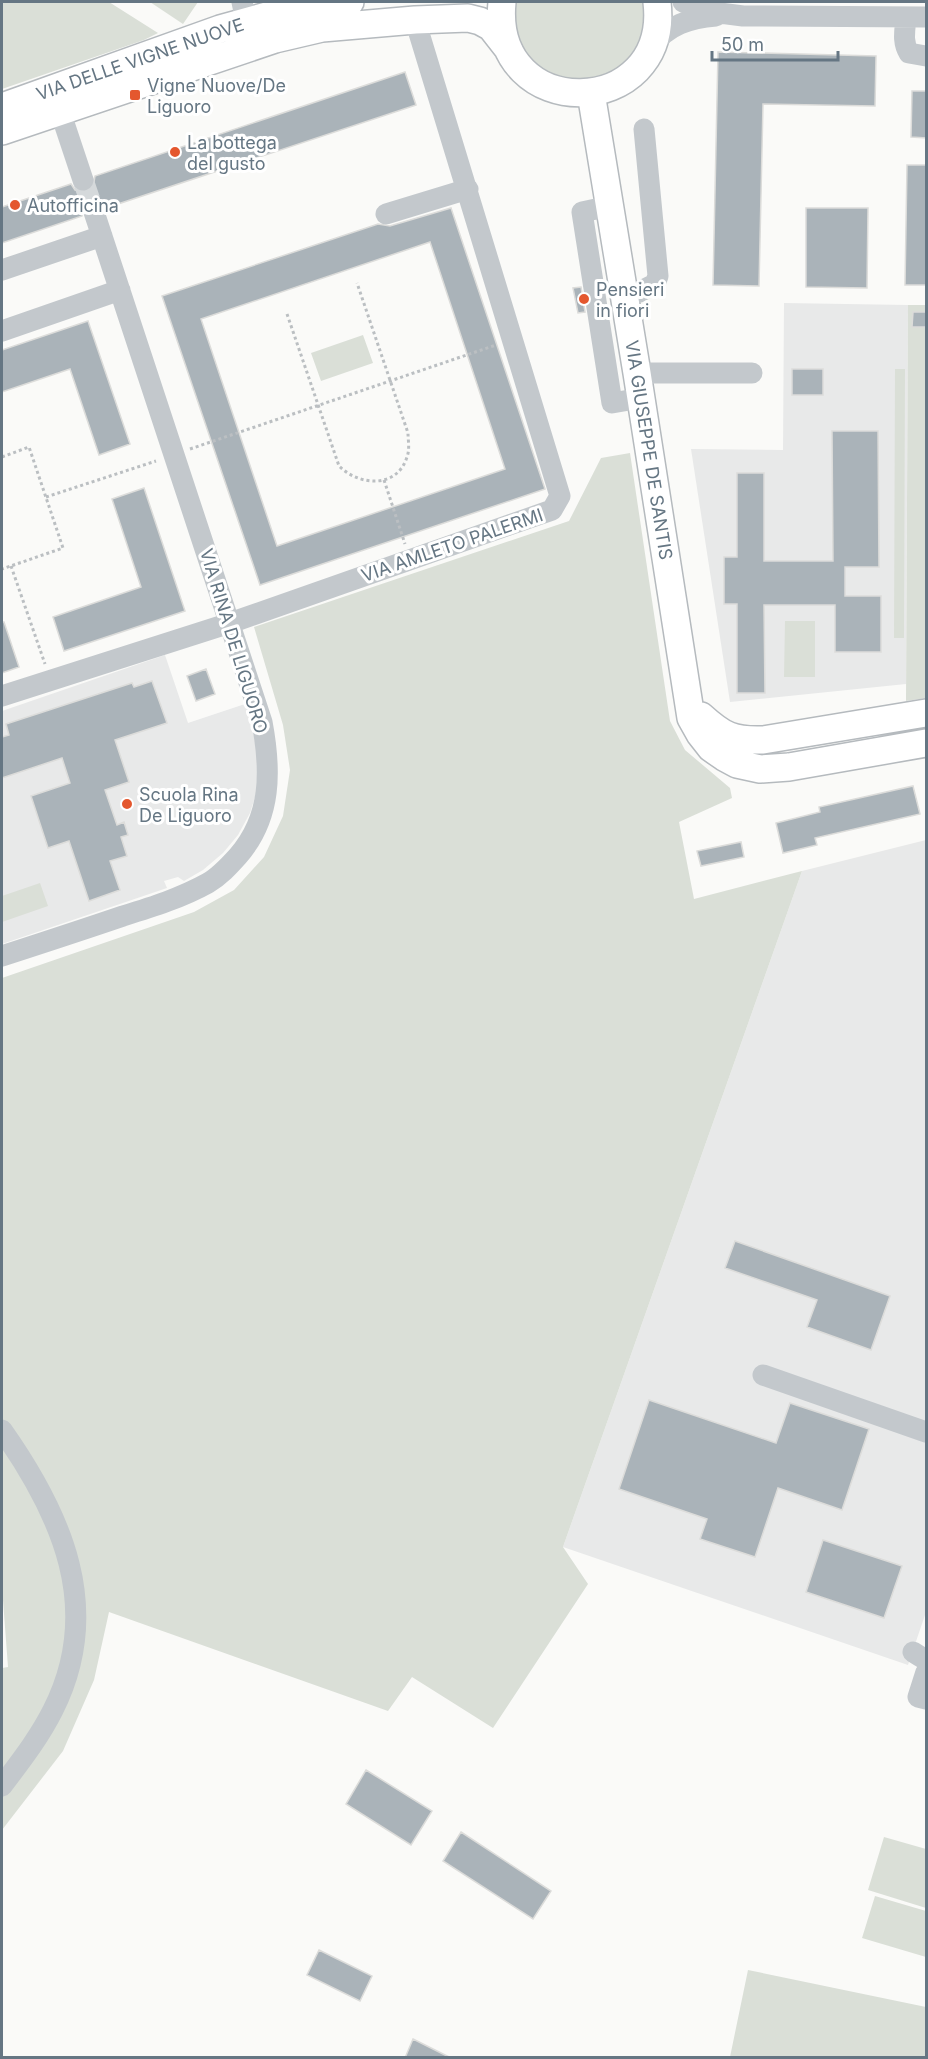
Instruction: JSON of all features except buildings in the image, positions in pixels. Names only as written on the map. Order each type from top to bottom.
[{"type":"main road","name":"VIA DELLE VIGNE NUOVE","points":[[2,107],[203,34],[244,11],[281,12],[350,2]]},
{"type":"main road","points":[[502,2],[502,28],[509,50]]},
{"type":"main road","points":[[591,93],[609,88],[624,80],[641,63],[651,47],[658,22],[657,2]]},
{"type":"main road","name":"VIA DELLE VIGNE NUOVE","points":[[2,131],[291,35],[338,26],[415,20],[462,18],[480,21],[496,32],[519,65],[531,77],[548,87],[566,93],[591,93]]},
{"type":"main road","name":"VIA GIUSEPPE DE SANTIS","points":[[591,93],[625,294],[691,718],[711,747],[724,757],[749,767],[774,769],[789,767],[927,743]]},
{"type":"main road","points":[[687,701],[718,732],[731,738],[746,740],[764,740],[927,713]]},
{"type":"street","points":[[683,2],[726,15]]},
{"type":"street","points":[[651,47],[662,34],[680,23],[699,18],[726,15],[758,17],[920,13],[905,47],[909,53],[927,56]]},
{"type":"street","name":"VIA AMLETO PALERMI","points":[[2,696],[230,623],[552,510],[560,496],[415,20]]},
{"type":"street","points":[[60,111],[83,180]]},
{"type":"street","points":[[625,294],[639,292],[655,284],[658,276],[644,129]]},
{"type":"street","points":[[386,214],[468,189]]},
{"type":"street","points":[[610,206],[582,212],[612,403],[639,385],[752,373]]},
{"type":"street","name":"VIA RINA DE LIGUORO","points":[[2,956],[177,898],[209,882],[223,872],[244,849],[267,801],[268,766],[262,722],[94,212]]},
{"type":"street","points":[[2,270],[102,236]]},
{"type":"street","points":[[2,330],[120,290]]},
{"type":"street","points":[[763,1375],[927,1432]]},
{"type":"street","points":[[2,1430],[29,1471],[51,1512],[68,1557],[77,1608],[72,1651],[56,1704],[32,1745],[2,1786]]},
{"type":"street","points":[[927,1672],[918,1697],[927,1700]]},
{"type":"path","points":[[287,314],[339,466],[348,475],[360,480],[371,482],[384,480],[402,467],[407,458],[408,433],[357,283]]},
{"type":"path","points":[[46,497],[513,339]]},
{"type":"path","points":[[2,457],[29,447],[63,548],[2,569]]},
{"type":"path","points":[[384,480],[410,559]]},
{"type":"path","points":[[11,566],[50,679]]},
{"type":"shaded area","points":[[2,2],[109,2],[158,33],[144,40],[2,89]]},
{"type":"shaded area","points":[[150,2],[198,2],[183,24]]},
{"type":"shaded area","points":[[514,2],[643,2],[642,32],[639,42],[628,58],[614,70],[597,78],[579,80],[561,78],[544,71],[530,60],[519,43],[515,28]]},
{"type":"shaded area","points":[[784,303],[908,305],[906,684],[730,702],[691,449],[783,450]]},
{"type":"shaded area","points":[[908,305],[926,305],[926,698],[906,701]]},
{"type":"shaded area","points":[[363,335],[373,363],[321,381],[311,353]]},
{"type":"shaded area","points":[[895,369],[905,369],[904,638],[894,638]]},
{"type":"shaded area","points":[[630,453],[670,721],[685,750],[730,788],[732,798],[679,822],[694,899],[802,871],[563,1547],[588,1584],[493,1728],[412,1677],[388,1711],[109,1612],[94,1680],[63,1751],[2,1830],[2,1668],[8,1667],[2,1587],[2,978],[194,912],[234,890],[264,857],[283,816],[290,770],[283,725],[254,627],[569,521],[601,458]]},
{"type":"shaded area","points":[[785,621],[815,621],[815,677],[784,677]]},
{"type":"shaded area","name":"Scuola Rina De Liguoro","points":[[165,655],[188,723],[245,704],[255,740],[258,767],[256,794],[250,813],[238,835],[223,853],[203,870],[184,881],[178,877],[164,881],[167,888],[2,944],[2,711]]},
{"type":"shaded area","points":[[926,840],[926,1612],[908,1665],[563,1547],[802,871]]},
{"type":"shaded area","points":[[40,883],[48,906],[2,922],[2,896]]},
{"type":"shaded area","points":[[884,1837],[926,1849],[926,1908],[868,1890]]},
{"type":"shaded area","points":[[875,1896],[926,1911],[926,1957],[862,1938]]},
{"type":"shaded area","points":[[748,1970],[926,2007],[926,2057],[730,2057]]},
{"type":"tunnel","points":[[83,180],[94,212]]},
{"type":"place","name":"Vigne Nuove/De Liguoro","points":[[135,95]]},
{"type":"place","name":"La bottega del gusto","points":[[175,152]]},
{"type":"place","name":"Autofficina","points":[[15,205]]},
{"type":"place","name":"Pensieri in fiori","points":[[584,299]]},
{"type":"place","name":"Scuola Rina De Liguoro","points":[[127,804]]}]
